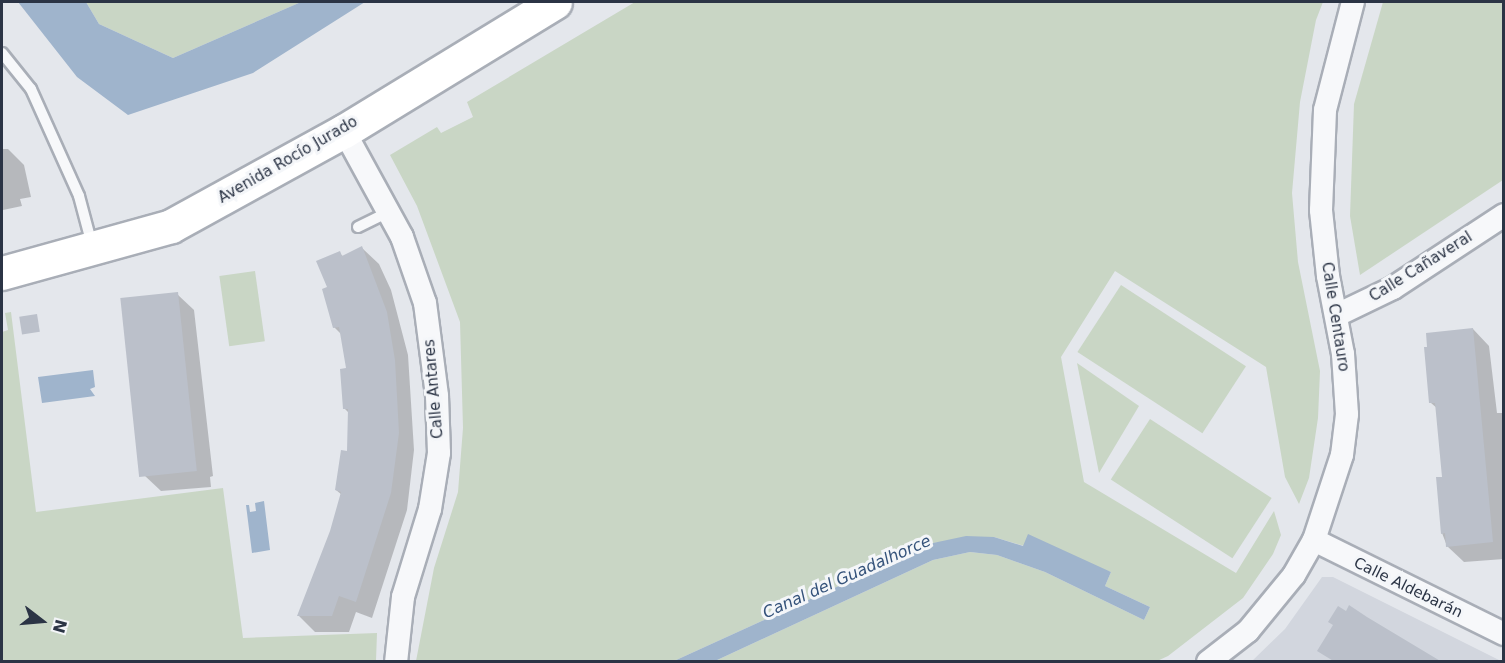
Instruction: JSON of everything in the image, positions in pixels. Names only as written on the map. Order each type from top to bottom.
[{"type":"main road","name":"Avenida Rocío Jurado","points":[[2,273],[171,226],[344,131],[555,2]]},
{"type":"street","name":"Calle Centauro","points":[[1208,662],[1248,631],[1294,575],[1314,540],[1342,455],[1347,414],[1338,315],[1328,276],[1321,210],[1325,110],[1353,2]]},
{"type":"street","name":"Calle Antares","points":[[344,131],[390,212],[425,303],[437,396],[438,453],[430,509],[404,597],[396,662]]},
{"type":"street","name":"Calle Cañaveral","points":[[1338,315],[1393,288],[1503,215]]},
{"type":"street","name":"Calle Aldebarán","points":[[1314,540],[1503,634]]},
{"type":"lane","points":[[2,54],[31,89],[79,196],[93,248]]},
{"type":"lane","points":[[358,227],[390,212]]},
{"type":"shaded area","points":[[1322,577],[1333,577],[1503,662],[1251,662],[1285,629]]},
{"type":"green space","points":[[86,2],[301,2],[173,58],[99,24]]},
{"type":"green space","points":[[635,2],[1323,2],[1316,20],[1300,102],[1292,193],[1298,262],[1320,371],[1318,418],[1309,478],[1299,504],[1285,477],[1266,367],[1115,271],[1061,357],[1084,482],[1236,573],[1274,511],[1281,535],[1273,554],[1243,598],[1168,656],[1155,662],[715,661],[933,560],[970,552],[997,555],[1045,572],[1144,620],[1150,607],[1105,586],[1111,572],[994,537],[933,543],[674,661],[416,661],[434,568],[458,492],[463,428],[460,322],[417,206],[390,155],[437,127],[441,133],[473,117],[467,102]]},
{"type":"green space","points":[[1383,2],[1503,2],[1503,180],[1360,275],[1350,216],[1354,104]]},
{"type":"green space","points":[[255,271],[265,341],[229,346],[219,276]]},
{"type":"green space","points":[[1121,285],[1246,366],[1202,433],[1077,352]]},
{"type":"green space","points":[[11,312],[36,512],[223,488],[243,638],[377,633],[376,661],[2,661],[2,332],[8,330],[5,313]]},
{"type":"green space","points":[[1077,363],[1139,406],[1099,473]]},
{"type":"green space","points":[[1150,419],[1272,498],[1232,558],[1111,479]]},
{"type":"water","points":[[18,2],[86,2],[99,24],[173,58],[301,2],[365,2],[253,73],[128,115],[77,77]]},
{"type":"water","points":[[93,370],[95,387],[90,389],[95,396],[42,403],[38,377]]},
{"type":"water","points":[[264,501],[270,550],[252,553],[246,505],[249,505],[250,512],[256,511],[255,503]]},
{"type":"water","points":[[1028,534],[1111,572],[1105,586],[1150,607],[1144,620],[1045,572],[997,555],[970,552],[933,560],[715,661],[674,661],[933,543],[966,536],[994,537],[1023,546]]},
{"type":"building","points":[[362,246],[387,312],[395,360],[399,433],[391,493],[356,602],[339,596],[332,616],[297,616],[330,531],[341,492],[335,490],[341,450],[347,451],[348,409],[343,409],[340,369],[346,368],[339,327],[333,328],[322,289],[327,287],[316,261],[340,251],[342,256]]},
{"type":"building","points":[[178,292],[197,471],[139,477],[120,298]]},
{"type":"building","points":[[37,314],[40,332],[22,335],[19,317]]},
{"type":"building","points":[[1473,328],[1493,542],[1446,547],[1445,533],[1441,534],[1436,477],[1442,477],[1435,403],[1429,403],[1424,347],[1427,347],[1426,333]]},
{"type":"building","points":[[1349,605],[1442,662],[1335,662],[1317,651],[1333,625],[1328,622],[1338,606],[1346,611]]},
{"type":"water label","name":"Canal del Guadalhorce","points":[[847,577]]}]
